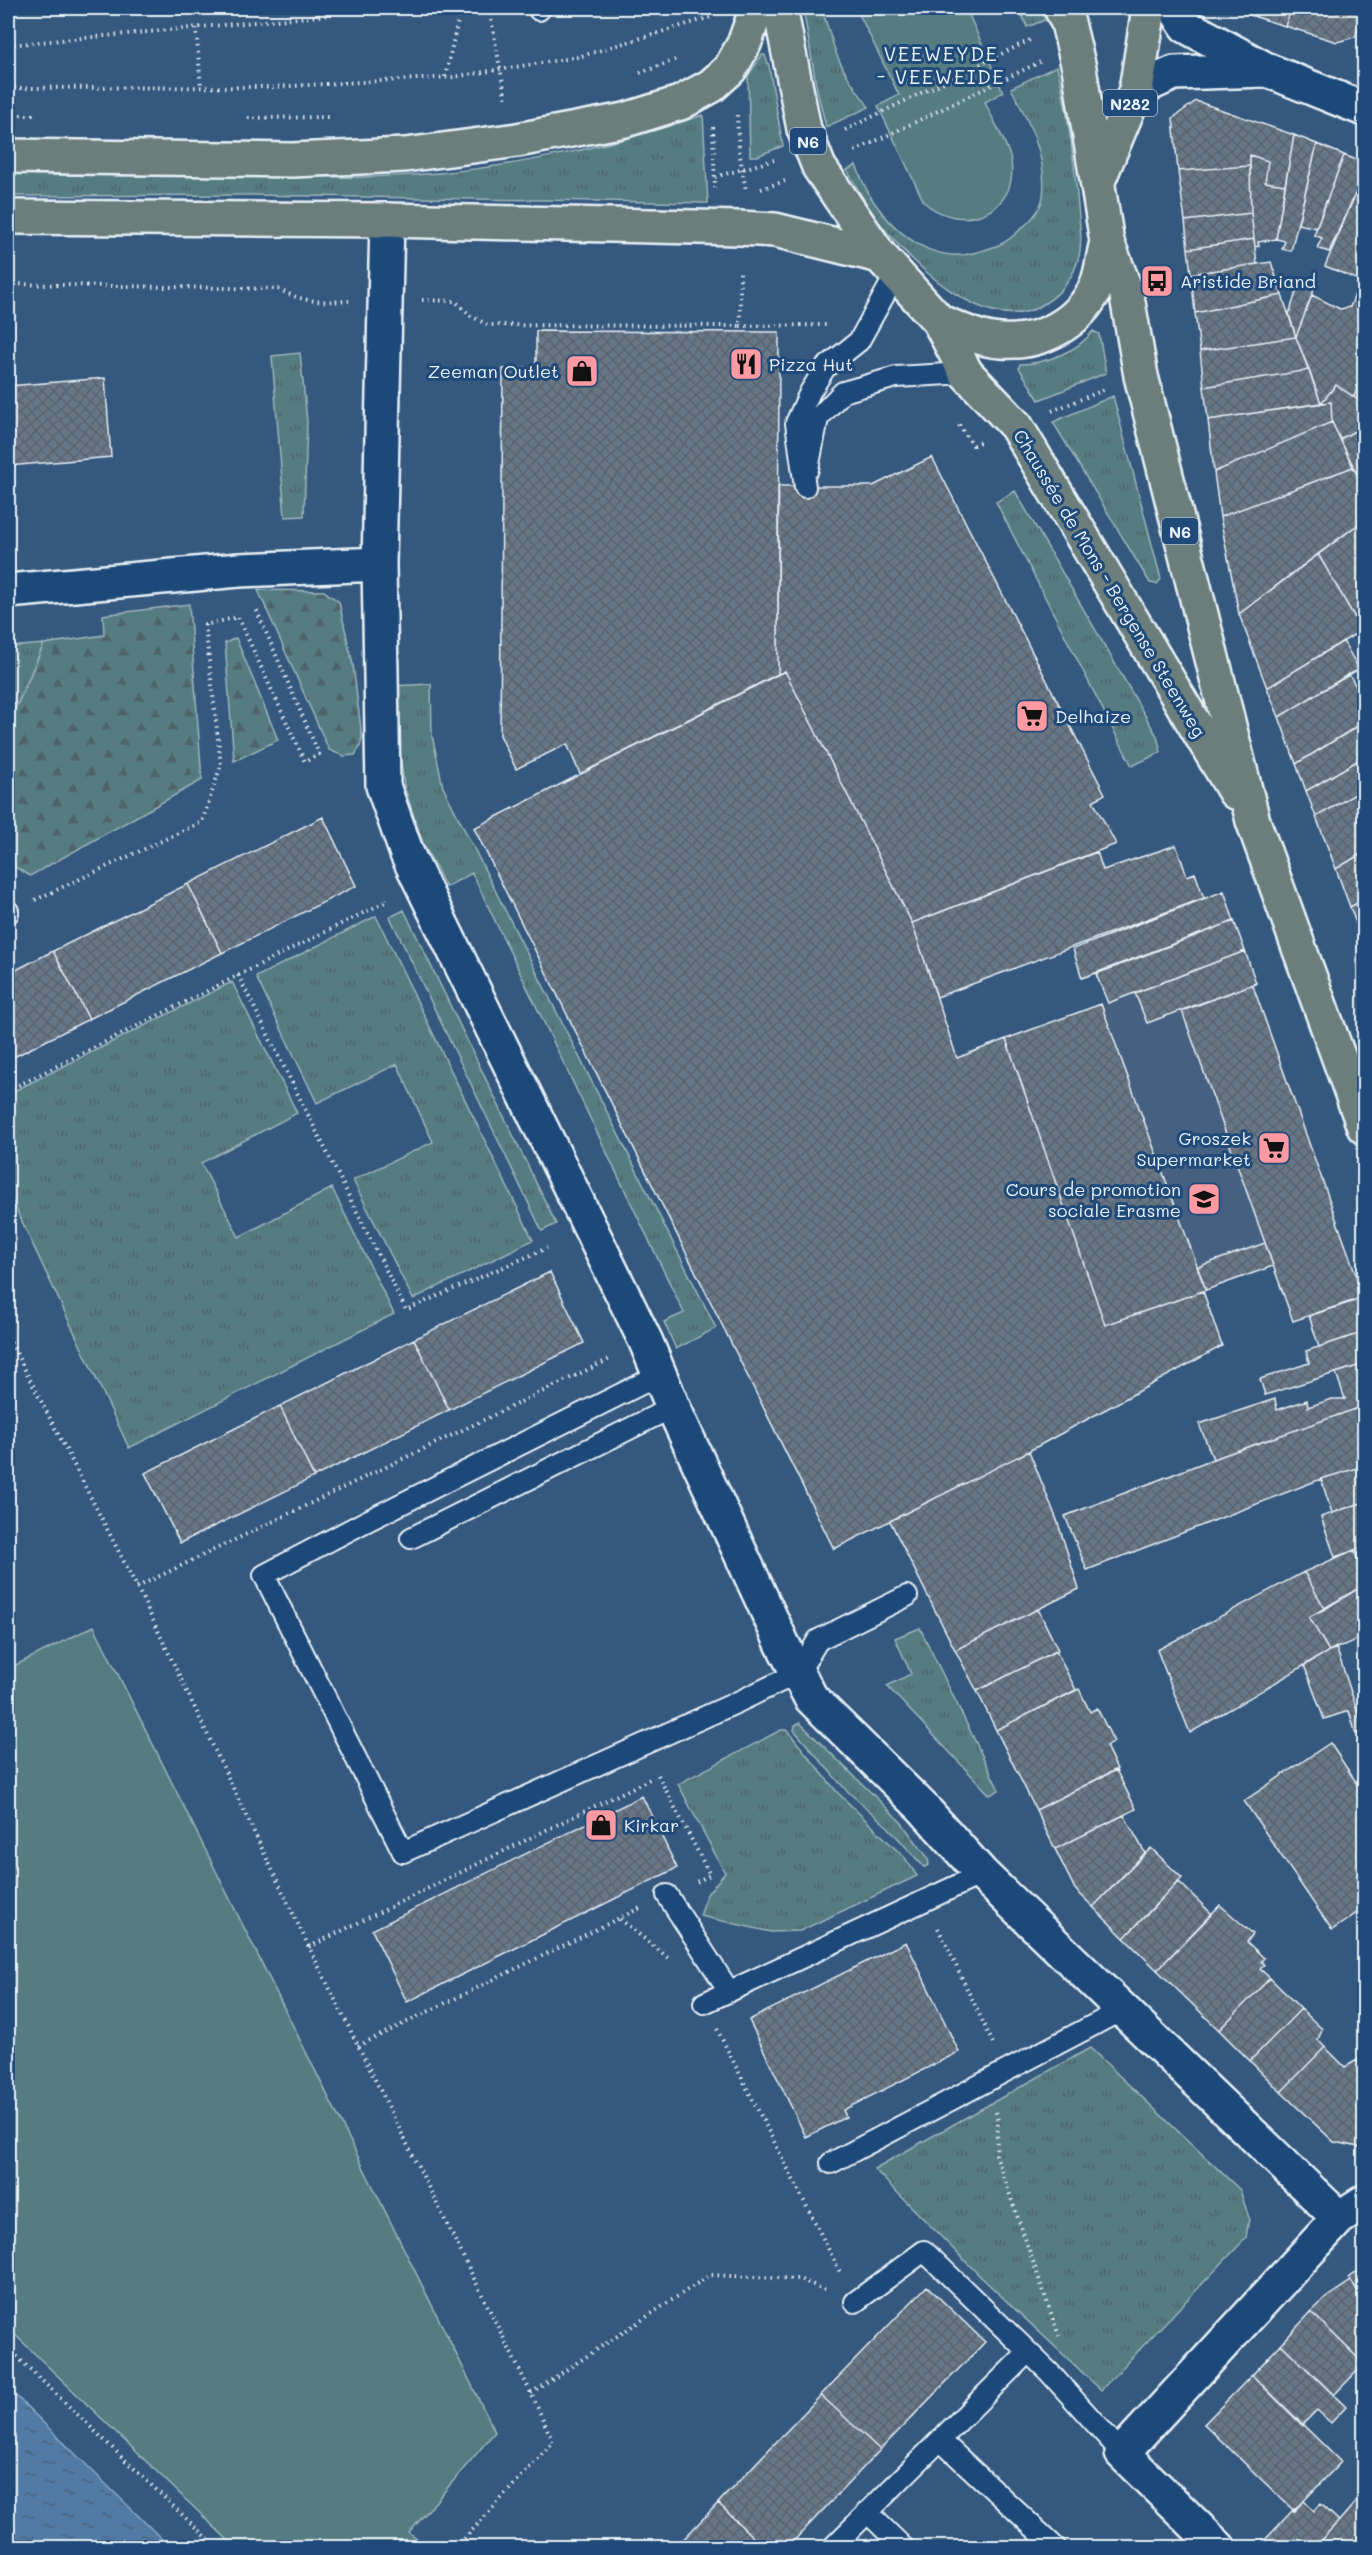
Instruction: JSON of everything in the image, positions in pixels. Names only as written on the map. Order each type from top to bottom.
[{"type":"main road","points":[[8,156],[292,160],[405,155],[517,140],[624,120],[680,103],[711,86],[730,69],[744,44],[757,8]]},
{"type":"main road","name":"Chaussée de Mons - Bergense Steenweg","points":[[780,8],[804,129],[819,167],[888,265],[939,321],[966,373],[1016,426],[1253,821]]},
{"type":"main road","name":"N282","points":[[1098,181],[1136,90],[1149,8]]},
{"type":"main road","name":"Chaussée de Mons - Bergense Steenweg","points":[[1064,15],[1080,68],[1107,242],[1126,291],[1141,376],[1253,821],[1362,1112]]},
{"type":"main road","points":[[8,217],[387,220],[766,230],[888,265]]},
{"type":"main road","name":"Chaussée de Mons - Bergense Steenweg","points":[[939,321],[970,334],[1000,341],[1030,339],[1051,333],[1069,322],[1091,296],[1097,286],[1107,242]]},
{"type":"street","points":[[1175,8],[1186,26],[1267,70],[1365,109]]},
{"type":"street","points":[[1136,90],[1174,73],[1267,70]]},
{"type":"street","points":[[387,220],[379,564],[383,786],[406,854],[646,1342],[673,1407],[798,1673],[811,1698],[923,1808],[982,1874],[1124,2009],[1352,2210],[1122,2452],[1219,2547]]},
{"type":"street","points":[[8,591],[239,570],[379,564]]},
{"type":"lane","points":[[888,265],[859,340],[825,368],[810,392],[796,423],[805,487],[818,418],[843,392],[896,377],[966,373]]},
{"type":"lane","points":[[659,1375],[264,1575],[404,1852],[798,1673],[818,1640],[907,1596]]},
{"type":"lane","points":[[411,1538],[673,1407]]},
{"type":"lane","points":[[704,2003],[982,1874]]},
{"type":"lane","points":[[668,1895],[729,1991]]},
{"type":"lane","points":[[831,2163],[1124,2009]]},
{"type":"lane","points":[[855,2302],[924,2251],[1049,2372],[1122,2452]]},
{"type":"lane","points":[[832,2547],[1028,2352]]},
{"type":"lane","points":[[940,2440],[1056,2547]]},
{"type":"lane","points":[[867,2512],[904,2547]]},
{"type":"path","points":[[445,77],[460,8]]},
{"type":"path","points":[[489,8],[506,100]]},
{"type":"path","points":[[8,45],[330,15]]},
{"type":"path","points":[[715,177],[811,147],[1064,15]]},
{"type":"path","points":[[8,88],[272,87],[445,77],[578,57],[711,17]]},
{"type":"path","points":[[196,28],[201,87]]},
{"type":"path","points":[[629,76],[682,57]]},
{"type":"path","points":[[851,153],[1041,61]]},
{"type":"path","points":[[495,102],[518,98]]},
{"type":"path","points":[[737,105],[742,169],[747,194]]},
{"type":"path","points":[[8,115],[43,115]]},
{"type":"path","points":[[243,118],[335,117]]},
{"type":"path","points":[[1047,412],[1110,388]]},
{"type":"path","points":[[8,912],[202,822],[220,765],[206,625],[238,617],[305,762],[319,754],[239,570]]},
{"type":"path","points":[[13,1088],[387,901],[383,892]]},
{"type":"path","points":[[238,975],[406,1310],[548,1248]]},
{"type":"path","points":[[8,1337],[137,1587],[309,1947],[531,2393],[553,2442],[456,2547]]},
{"type":"path","points":[[137,1587],[646,1342]]},
{"type":"path","points":[[309,1947],[668,1770]]},
{"type":"path","points":[[358,2046],[710,1875],[658,1775]]},
{"type":"path","points":[[924,1900],[1007,2072]]},
{"type":"path","points":[[620,1918],[690,1976],[855,2302]]},
{"type":"path","points":[[986,2082],[998,2121],[996,2155],[1060,2339],[1049,2372]]},
{"type":"path","points":[[531,2393],[710,2275],[799,2279],[855,2302]]},
{"type":"path","points":[[8,2348],[217,2547]]},
{"type":"shaded area","points":[[1256,983],[1253,986],[1364,1298],[1293,1321],[1273,1266],[1105,1325],[1006,1039],[1135,993],[1147,1023]]},
{"type":"green space","points":[[803,8],[821,8],[836,53],[853,85],[869,107],[826,127],[817,90]]},
{"type":"green space","points":[[856,8],[966,8],[1003,92],[985,102],[1011,161],[1011,180],[1006,195],[984,214],[953,217],[938,212],[924,202],[878,106],[899,95]]},
{"type":"green space","points":[[1019,8],[1040,8],[1045,20],[1027,27]]},
{"type":"green space","points":[[762,55],[765,55],[769,66],[783,146],[757,156],[750,156],[748,76]]},
{"type":"green space","points":[[1057,66],[1075,171],[1081,237],[1079,256],[1070,278],[1049,301],[1021,313],[999,312],[977,305],[954,293],[913,260],[878,220],[847,170],[856,165],[874,202],[894,226],[919,245],[932,251],[962,255],[1001,244],[1024,227],[1039,208],[1044,182],[1040,154],[1030,126],[1011,88]]},
{"type":"green space","points":[[703,115],[708,203],[253,195],[8,196],[8,174],[352,177],[451,172],[579,150]]},
{"type":"green space","points":[[1093,331],[1099,334],[1106,373],[1039,400],[1019,368],[1020,364],[1040,362],[1060,355],[1079,345]]},
{"type":"green space","points":[[300,353],[307,421],[304,516],[285,517],[272,356]]},
{"type":"green space","points":[[1113,396],[1161,579],[1157,584],[1150,583],[1053,422]]},
{"type":"green space","points":[[1015,491],[1157,736],[1161,752],[1132,766],[996,502]]},
{"type":"green space","points":[[258,590],[324,591],[339,602],[353,665],[362,737],[355,755],[343,756],[329,750]]},
{"type":"green space","points":[[189,604],[202,780],[30,876],[8,863],[8,726],[44,644],[104,635],[103,615]]},
{"type":"green space","points":[[236,638],[278,740],[234,761],[225,643]]},
{"type":"green space","points":[[44,644],[8,726],[8,647]]},
{"type":"green space","points":[[431,684],[432,735],[443,787],[716,1328],[676,1349],[664,1322],[684,1313],[472,873],[446,887],[422,841],[404,786],[392,686]]},
{"type":"green space","points":[[404,910],[556,1224],[542,1231],[390,917]]},
{"type":"green space","points":[[376,916],[533,1240],[413,1299],[353,1180],[433,1142],[397,1064],[317,1103],[256,977]]},
{"type":"green space","points":[[232,982],[297,1113],[201,1163],[239,1237],[332,1188],[394,1314],[129,1448],[8,1192],[8,1094]]},
{"type":"green space","points":[[94,1626],[495,2432],[409,2533],[427,2547],[235,2547],[8,2328],[8,1669]]},
{"type":"green space","points":[[920,1628],[999,1790],[990,1795],[887,1686],[911,1674],[895,1638]]},
{"type":"green space","points":[[800,1723],[901,1822],[928,1858],[929,1865],[924,1867],[888,1827],[845,1789],[794,1730],[795,1725]]},
{"type":"green space","points":[[781,1730],[787,1730],[837,1792],[905,1858],[917,1876],[800,1931],[771,1932],[700,1916],[707,1894],[725,1873],[678,1784]]},
{"type":"green space","points":[[1090,2048],[1240,2190],[1249,2218],[1246,2238],[1101,2390],[981,2277],[874,2169]]},
{"type":"water","points":[[8,2388],[11,2391],[170,2547],[8,2547]]},
{"type":"building","points":[[1230,8],[1259,8],[1256,17]]},
{"type":"building","points":[[1259,8],[1292,8],[1285,26],[1256,17]]},
{"type":"building","points":[[1292,8],[1364,8],[1364,12],[1355,37],[1337,42],[1285,26]]},
{"type":"building","points":[[1196,101],[1294,135],[1285,185],[1265,182],[1268,161],[1250,155],[1250,166],[1178,171],[1173,118]]},
{"type":"building","points":[[1294,135],[1317,144],[1291,251],[1282,249],[1285,241],[1276,239]]},
{"type":"building","points":[[1317,144],[1344,155],[1316,228],[1298,224]]},
{"type":"building","points":[[1250,155],[1268,161],[1265,182],[1285,185],[1276,239],[1258,242],[1259,246],[1255,247],[1251,213]]},
{"type":"building","points":[[1344,155],[1364,163],[1364,174],[1329,252],[1317,248],[1322,238],[1314,235]]},
{"type":"building","points":[[1250,166],[1251,213],[1185,221],[1178,171]]},
{"type":"building","points":[[1364,174],[1364,272],[1361,281],[1325,266]]},
{"type":"building","points":[[1251,213],[1254,239],[1188,249],[1185,221]]},
{"type":"building","points":[[1254,239],[1257,264],[1191,274],[1188,249]]},
{"type":"building","points":[[1271,262],[1282,295],[1195,313],[1191,274]]},
{"type":"building","points":[[1364,272],[1364,371],[1354,397],[1336,385],[1321,403],[1296,337],[1312,295],[1340,309],[1350,307]]},
{"type":"building","points":[[1299,283],[1314,289],[1296,337],[1289,314]]},
{"type":"building","points":[[1282,295],[1296,337],[1200,351],[1195,313]]},
{"type":"building","points":[[536,331],[779,332],[778,674],[580,774],[567,744],[516,769],[500,735],[503,369],[536,368]]},
{"type":"building","points":[[1296,337],[1309,370],[1204,387],[1200,351]]},
{"type":"building","points":[[1309,370],[1321,403],[1208,420],[1204,387]]},
{"type":"building","points":[[1364,371],[1364,404],[1354,397]]},
{"type":"building","points":[[105,378],[111,457],[8,466],[8,386]]},
{"type":"building","points":[[1336,385],[1364,404],[1364,426],[1340,439],[1332,422],[1331,402],[1321,403]]},
{"type":"building","points":[[1331,402],[1332,422],[1214,472],[1208,420]]},
{"type":"building","points":[[1332,422],[1353,467],[1220,517],[1214,472]]},
{"type":"building","points":[[1364,426],[1364,488],[1340,439]]},
{"type":"building","points":[[932,457],[1105,794],[1093,801],[1116,844],[912,923],[785,671],[778,674],[778,486],[873,486]]},
{"type":"building","points":[[1353,467],[1364,488],[1364,520],[1239,614],[1220,517]]},
{"type":"building","points":[[1364,520],[1364,628],[1362,630],[1318,554]]},
{"type":"building","points":[[1318,554],[1362,630],[1267,688],[1239,614]]},
{"type":"building","points":[[1343,641],[1359,669],[1279,717],[1267,688]]},
{"type":"building","points":[[785,671],[912,923],[957,1058],[1006,1039],[1105,1325],[1203,1291],[1222,1346],[1029,1451],[834,1549],[474,828]]},
{"type":"building","points":[[1349,674],[1362,697],[1364,695],[1364,722],[1296,764],[1279,717]]},
{"type":"building","points":[[1363,723],[1364,757],[1306,791],[1296,764]]},
{"type":"building","points":[[1364,757],[1364,789],[1316,817],[1306,791]]},
{"type":"building","points":[[1364,789],[1364,852],[1336,869],[1316,817]]},
{"type":"building","points":[[323,817],[356,886],[222,953],[188,884]]},
{"type":"building","points":[[1176,845],[1187,876],[1195,873],[1204,898],[937,997],[912,923],[1097,852],[1103,870]]},
{"type":"building","points":[[1364,852],[1364,899],[1350,907],[1336,869]]},
{"type":"building","points":[[188,884],[222,953],[89,1019],[53,951]]},
{"type":"building","points":[[1224,891],[1234,921],[1082,978],[1073,949]]},
{"type":"building","points":[[1364,899],[1364,938],[1362,939],[1350,907]]},
{"type":"building","points":[[1234,921],[1245,951],[1108,1003],[1096,974]]},
{"type":"building","points":[[53,951],[89,1019],[8,1060],[8,974]]},
{"type":"building","points":[[1245,951],[1256,983],[1147,1023],[1135,993]]},
{"type":"building","points":[[1256,983],[1253,986],[1364,1297],[1293,1321],[1182,1011]]},
{"type":"building","points":[[1101,1004],[1206,1290],[1105,1325],[1006,1039]]},
{"type":"building","points":[[1265,1243],[1273,1266],[1206,1290],[1197,1267]]},
{"type":"building","points":[[550,1272],[584,1343],[449,1410],[414,1339]]},
{"type":"building","points":[[1364,1298],[1364,1332],[1319,1347],[1309,1316]]},
{"type":"building","points":[[1364,1332],[1364,1364],[1265,1395],[1260,1379],[1309,1363],[1306,1351]]},
{"type":"building","points":[[414,1339],[449,1410],[314,1477],[280,1406]]},
{"type":"building","points":[[1364,1364],[1364,1406],[1213,1459],[1199,1424],[1275,1399],[1277,1410],[1307,1400],[1308,1407],[1332,1399],[1345,1399],[1336,1373]]},
{"type":"building","points":[[280,1406],[314,1477],[180,1543],[145,1473]]},
{"type":"building","points":[[1364,1406],[1364,1466],[1321,1479],[1087,1570],[1065,1516],[1213,1459]]},
{"type":"building","points":[[1029,1451],[1057,1520],[1079,1589],[955,1650],[890,1521]]},
{"type":"building","points":[[1364,1466],[1364,1502],[1332,1513],[1321,1479]]},
{"type":"building","points":[[1364,1502],[1364,1547],[1335,1557],[1321,1517]]},
{"type":"building","points":[[1364,1547],[1364,1577],[1354,1550]]},
{"type":"building","points":[[1354,1550],[1364,1577],[1364,1585],[1325,1609],[1304,1572]]},
{"type":"building","points":[[1304,1572],[1325,1609],[1309,1617],[1329,1651],[1190,1733],[1157,1650]]},
{"type":"building","points":[[1364,1585],[1364,1637],[1329,1651],[1309,1617]]},
{"type":"building","points":[[1038,1609],[1058,1650],[977,1691],[955,1650]]},
{"type":"building","points":[[1336,1647],[1364,1731],[1356,1734],[1349,1711],[1324,1719],[1304,1665]]},
{"type":"building","points":[[1056,1651],[1076,1690],[996,1730],[977,1691]]},
{"type":"building","points":[[1079,1689],[1090,1712],[1097,1708],[1114,1742],[1106,1746],[1117,1769],[1036,1810],[996,1730]]},
{"type":"building","points":[[1330,1743],[1364,1794],[1364,1908],[1332,1930],[1244,1801]]},
{"type":"building","points":[[1116,1770],[1136,1809],[1055,1849],[1036,1810]]},
{"type":"building","points":[[642,1796],[677,1868],[407,2002],[372,1930]]},
{"type":"building","points":[[1124,1815],[1145,1853],[1093,1907],[1075,1889],[1055,1849]]},
{"type":"building","points":[[1151,1848],[1182,1878],[1124,1938],[1093,1907]]},
{"type":"building","points":[[1178,1881],[1212,1914],[1157,1970],[1124,1938]]},
{"type":"building","points":[[1220,1905],[1253,1934],[1247,1942],[1264,1958],[1261,1961],[1264,1965],[1260,1969],[1270,1978],[1219,2030],[1157,1970]]},
{"type":"building","points":[[1364,1908],[1364,1925],[1357,1914]]},
{"type":"building","points":[[906,1942],[959,2052],[843,2110],[846,2117],[806,2137],[749,2020]]},
{"type":"building","points":[[1270,1978],[1301,2009],[1250,2061],[1219,2030]]},
{"type":"building","points":[[1301,2009],[1322,2029],[1318,2040],[1325,2047],[1281,2092],[1250,2061]]},
{"type":"building","points":[[1325,2047],[1345,2067],[1357,2060],[1364,2070],[1364,2148],[1334,2142],[1281,2092]]},
{"type":"building","points":[[1364,2054],[1364,2070],[1357,2060]]},
{"type":"building","points":[[1364,2267],[1364,2300],[1349,2278]]},
{"type":"building","points":[[1351,2281],[1364,2300],[1364,2364],[1311,2312],[1327,2297]]},
{"type":"building","points":[[927,2286],[985,2342],[880,2450],[821,2395]]},
{"type":"building","points":[[1311,2312],[1364,2364],[1334,2395],[1281,2344]]},
{"type":"building","points":[[1281,2344],[1346,2407],[1331,2423],[1317,2410],[1302,2425],[1252,2375]]},
{"type":"building","points":[[1252,2375],[1341,2462],[1294,2511],[1204,2424]]},
{"type":"building","points":[[821,2395],[880,2450],[787,2548],[764,2548],[718,2503]]},
{"type":"building","points":[[1364,2492],[1364,2548],[1313,2548],[1339,2521]]},
{"type":"building","points":[[1304,2501],[1314,2511],[1321,2504],[1339,2521],[1313,2548],[1269,2548],[1263,2542]]},
{"type":"building","points":[[718,2503],[764,2548],[675,2548]]},
{"type":"place","name":"Aristide Briand","points":[[1157,281]]},
{"type":"place","name":"Pizza Hut","points":[[746,364]]},
{"type":"place","name":"Zeeman Outlet","points":[[582,371]]},
{"type":"place","name":"Delhaize","points":[[1032,716]]},
{"type":"place","name":"Groszek Supermarket","points":[[1274,1148]]},
{"type":"place","name":"Cours de promotion sociale Erasme","points":[[1204,1199]]},
{"type":"place","name":"Kirkar","points":[[601,1825]]},
{"type":"district","name":"VEEWEYDE - VEEWEIDE","points":[[941,64]]}]
